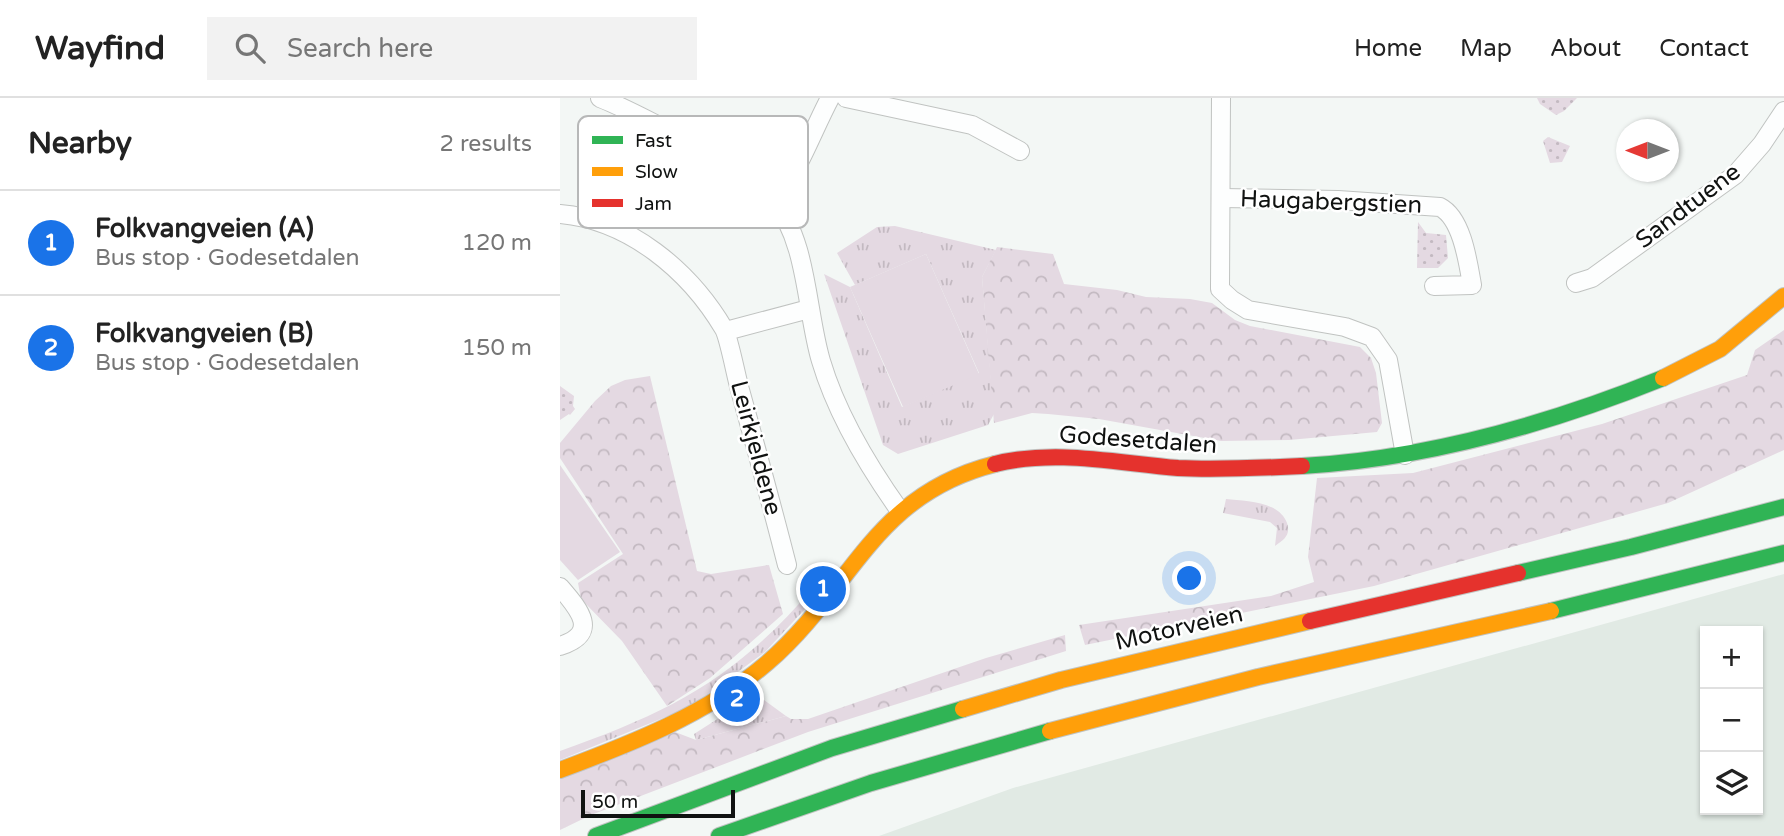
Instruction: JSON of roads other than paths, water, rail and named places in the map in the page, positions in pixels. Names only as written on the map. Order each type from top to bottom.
[{"type":"main road","name":"Godesetdalen","points":[[560,770],[628,746],[674,725],[754,674],[793,638],[877,533],[900,511],[964,474],[985,466],[1025,458],[1086,456],[1168,466],[1245,469],[1319,466],[1405,455],[1495,434],[1602,401],[1652,382],[1718,351],[1784,296]]},
{"type":"main road","name":"Motorveien","points":[[596,836],[832,748],[1061,680],[1631,547],[1784,507]]},
{"type":"main road","points":[[719,836],[905,771],[1073,723],[1784,554]]},
{"type":"street","points":[[600,98],[636,116]]},
{"type":"street","points":[[808,141],[830,98]]},
{"type":"street","points":[[846,98],[972,125],[1020,150]]},
{"type":"street","points":[[1221,98],[1220,289],[1248,310],[1345,327],[1372,337],[1388,360],[1405,455]]},
{"type":"street","name":"Sandtuene","points":[[1576,283],[1592,278],[1735,175],[1762,144],[1784,111]]},
{"type":"street","name":"Haugabergstien","points":[[1221,198],[1338,200],[1440,207],[1454,218],[1468,260],[1472,285],[1434,286]]},
{"type":"street","name":"Leirkjeldene","points":[[560,214],[578,217]]},
{"type":"street","name":"Leirkjeldene","points":[[614,228],[646,245],[671,265],[694,288],[726,331],[787,565]]},
{"type":"street","points":[[789,228],[800,260],[821,362],[836,402],[869,464],[900,511]]},
{"type":"street","points":[[726,331],[808,309]]},
{"type":"street","points":[[560,587],[577,607],[583,624],[578,638],[560,646]]},
{"type":"place","name":"Folkvangveien (A)","points":[[823,589]]},
{"type":"place","name":"Folkvangveien (B)","points":[[737,699]]}]
